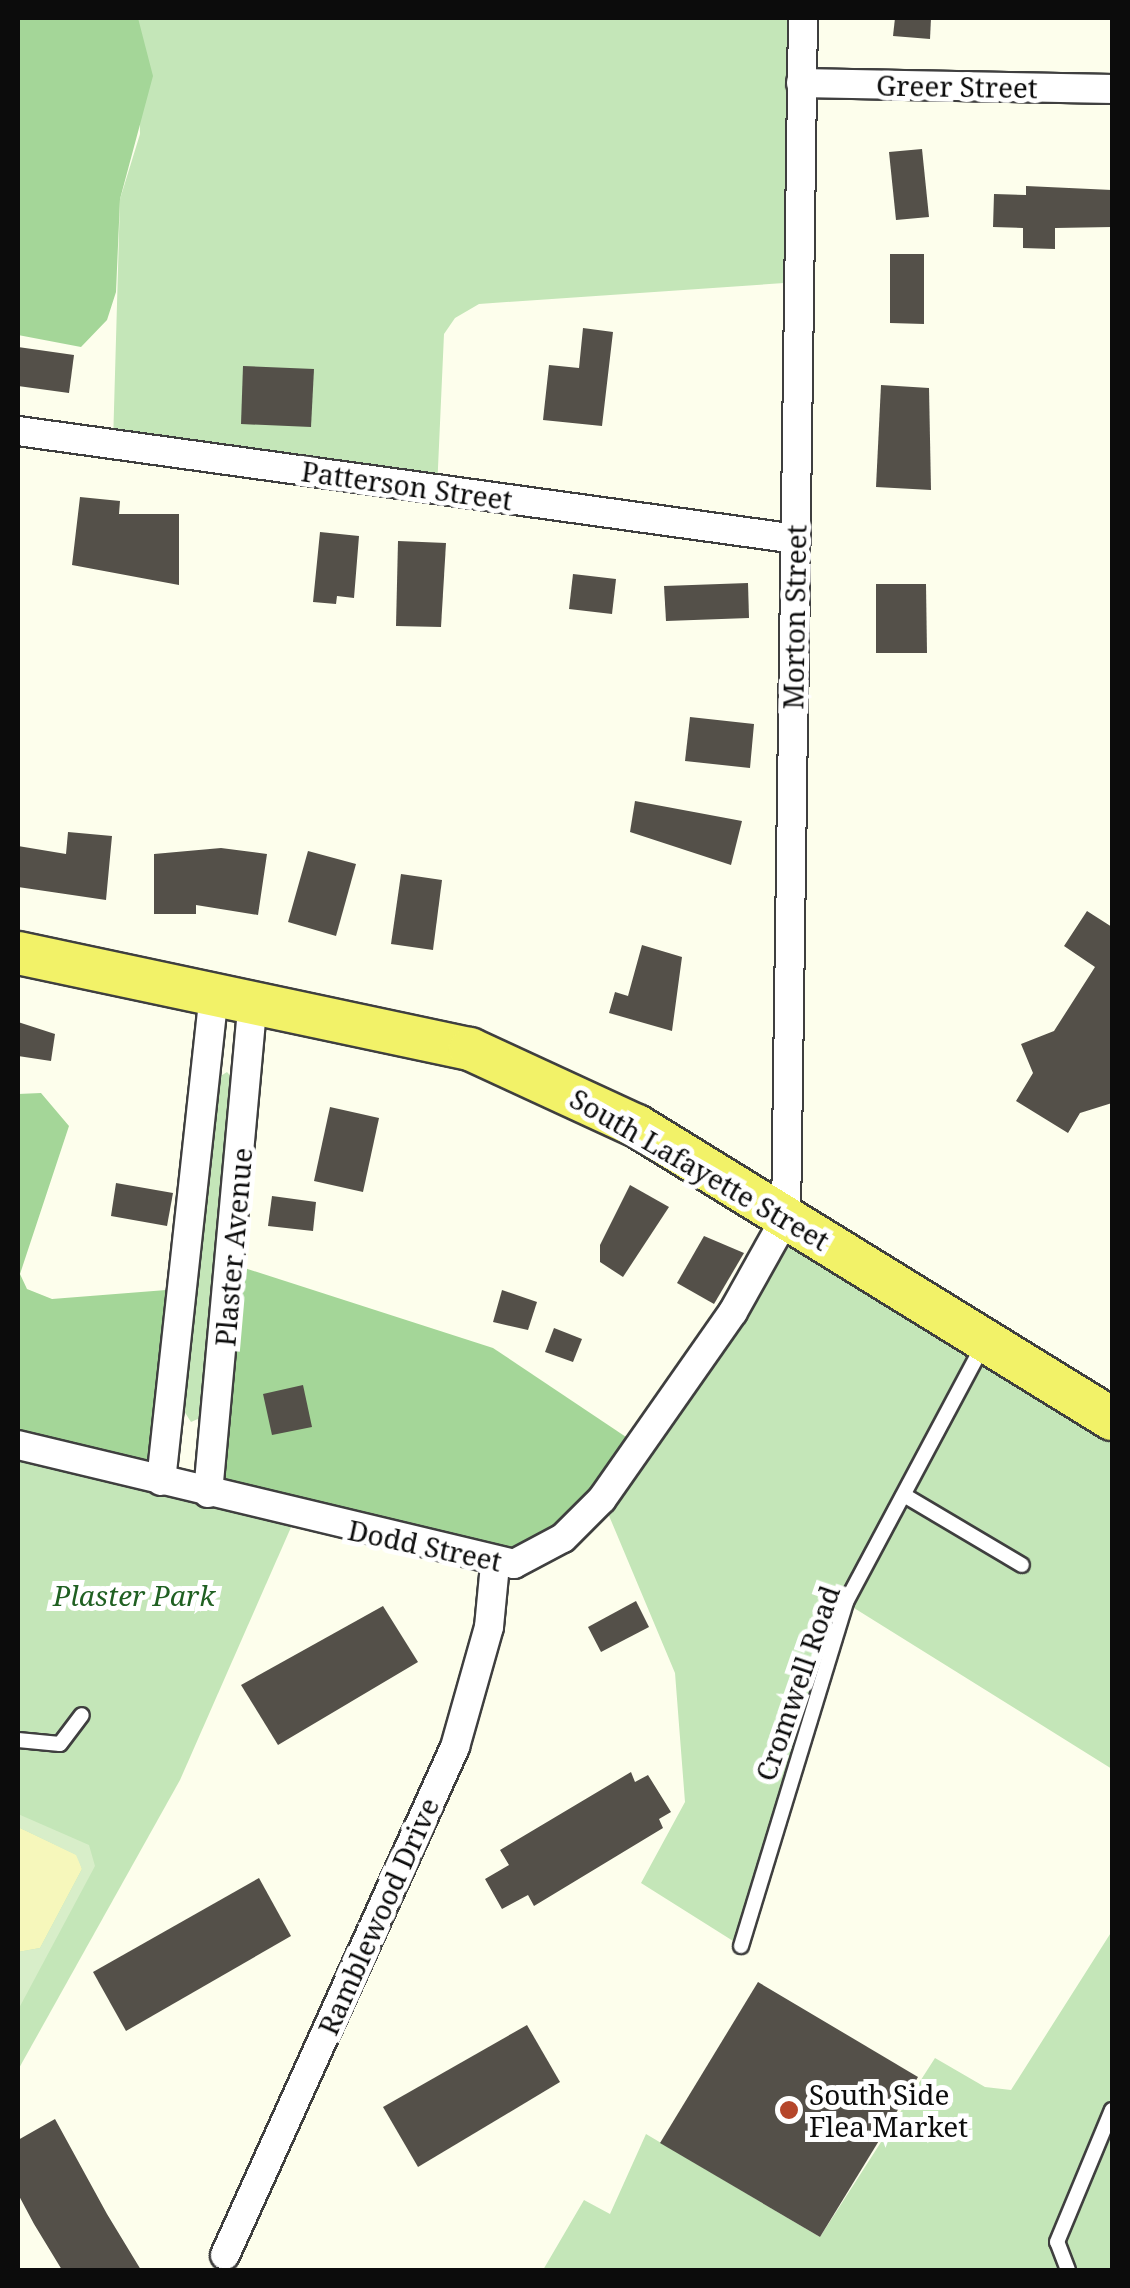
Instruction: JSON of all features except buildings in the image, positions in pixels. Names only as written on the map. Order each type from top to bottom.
[{"type":"main road","name":"South Lafayette Street","points":[[18,953],[470,1050],[637,1126],[1112,1419]]},
{"type":"street","name":"Morton Street","points":[[786,1216],[803,18]]},
{"type":"street","name":"Greer Street","points":[[801,83],[1112,90]]},
{"type":"street","name":"Patterson Street","points":[[18,431],[796,539]]},
{"type":"street","name":"Plaster Avenue","points":[[161,1481],[234,997]]},
{"type":"street","name":"Plaster Avenue","points":[[208,1494],[234,997]]},
{"type":"street","name":"Dodd Street","points":[[18,1445],[495,1565],[533,1557],[602,1499],[733,1312],[786,1216]]},
{"type":"street","name":"Ramblewood Drive","points":[[225,2255],[455,1747],[489,1627],[495,1565]]},
{"type":"lane","name":"Cromwell Road","points":[[741,1946],[846,1602],[984,1342]]},
{"type":"lane","points":[[904,1494],[1022,1565]]},
{"type":"lane","points":[[18,1740],[60,1744],[82,1715]]},
{"type":"lane","points":[[1068,2270],[1057,2242],[1112,2110]]},
{"type":"green space","points":[[138,18],[803,18],[799,282],[479,304],[455,318],[444,334],[437,490],[113,444],[120,199],[140,134]]},
{"type":"green space","points":[[227,1072],[235,1081],[200,1418],[191,1422],[184,1411],[219,1077]]},
{"type":"green space","points":[[786,1217],[1112,1419],[1112,1769],[846,1603],[741,1946],[641,1883],[685,1802],[675,1673],[602,1499]]},
{"type":"green space","name":"Plaster Park","points":[[18,1445],[296,1516],[180,1780],[18,2070]]},
{"type":"green space","points":[[1112,1931],[1112,2270],[543,2270],[584,2200],[610,2214],[646,2134],[820,2237],[935,2058],[985,2087],[1011,2090]]},
{"type":"shaded area","points":[[18,18],[138,18],[153,76],[120,199],[116,292],[107,320],[81,347],[18,335]]},
{"type":"shaded area","points":[[41,1093],[69,1126],[20,1274],[27,1289],[52,1299],[179,1289],[161,1481],[18,1445],[18,1094]]},
{"type":"shaded area","points":[[232,1264],[493,1348],[641,1447],[533,1557],[208,1493]]},
{"type":"shaded area","points":[[18,1814],[89,1845],[95,1866],[18,2010],[18,1952],[40,1948],[82,1869],[76,1855],[18,1827]]},
{"type":"sand","points":[[18,1827],[77,1855],[82,1869],[40,1948],[18,1952]]},
{"type":"place","name":"South Side Flea Market","points":[[789,2110]]}]
